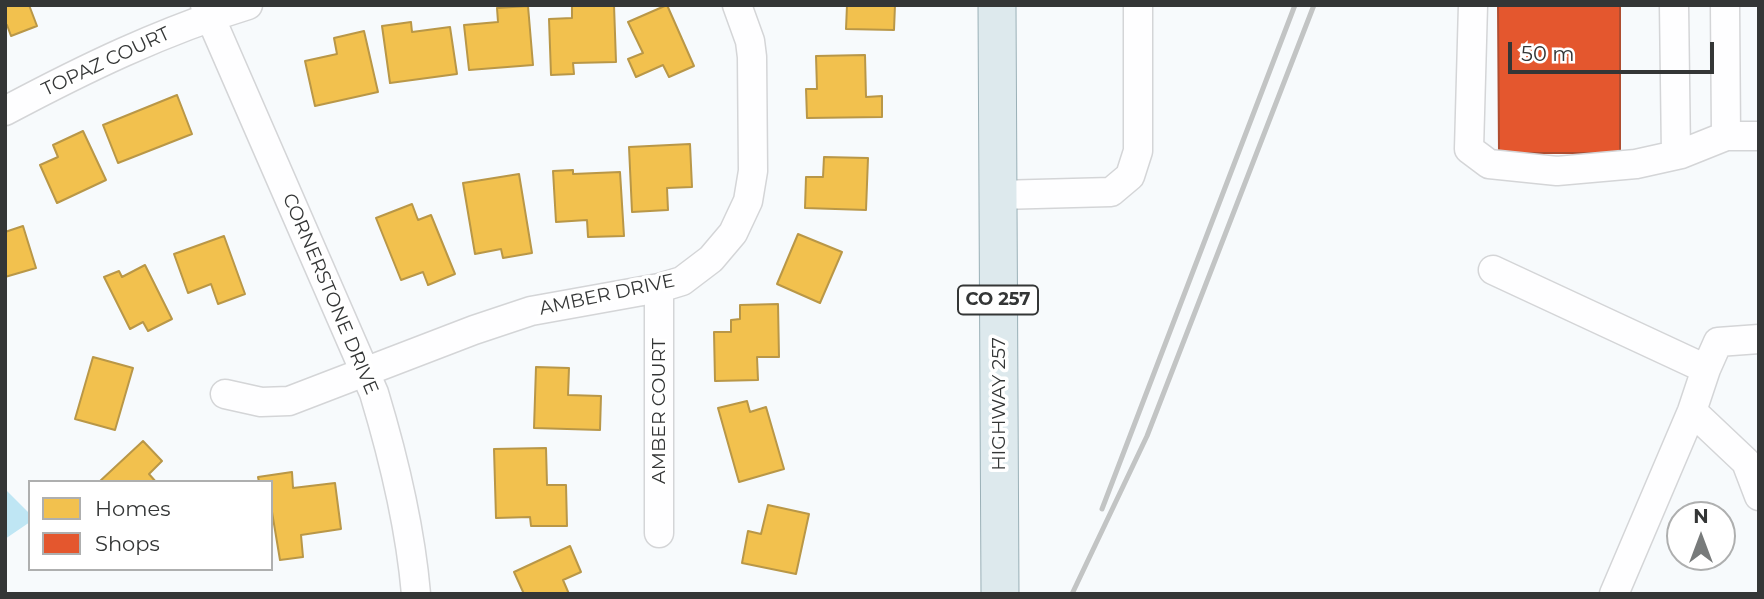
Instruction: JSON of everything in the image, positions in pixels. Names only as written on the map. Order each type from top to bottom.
[{"type":"main road","name":"HIGHWAY 257","points":[[997,5],[1000,594]]},
{"type":"street","points":[[207,11],[248,5]]},
{"type":"street","name":"AMBER DRIVE","points":[[225,394],[261,402],[289,401],[531,311],[659,288],[682,281],[711,259],[733,233],[748,201],[753,171],[752,57],[750,41],[737,5]]},
{"type":"street","points":[[998,195],[1111,192],[1130,176],[1138,151],[1138,5]]},
{"type":"street","points":[[1473,5],[1469,149],[1489,164],[1557,171],[1636,164],[1676,155],[1727,136],[1759,136]]},
{"type":"street","points":[[1674,5],[1676,155]]},
{"type":"street","points":[[1725,5],[1727,136]]},
{"type":"street","name":"TOPAZ COURT","points":[[5,111],[109,57],[207,11]]},
{"type":"street","name":"CORNERSTONE DRIVE","points":[[207,11],[365,372],[390,446],[403,504],[416,594]]},
{"type":"street","points":[[1493,270],[1706,369]]},
{"type":"street","name":"AMBER COURT","points":[[659,288],[659,533]]},
{"type":"street","points":[[1614,594],[1692,411],[1718,342],[1759,339]]},
{"type":"street","points":[[1692,411],[1746,462],[1759,496]]},
{"type":"shaded area","points":[[5,489],[28,512],[28,523],[5,539]]},
{"type":"building: Homes","points":[[5,5],[29,5],[37,26],[11,36],[7,25],[5,26]]},
{"type":"building: Homes","points":[[572,5],[614,5],[616,62],[573,63],[574,74],[551,75],[549,19],[572,18]]},
{"type":"building: Homes","points":[[667,5],[694,66],[669,77],[663,65],[636,77],[628,59],[643,53],[628,22]]},
{"type":"building: Homes","points":[[847,5],[895,5],[894,30],[846,29]]},
{"type":"building: Homes","points":[[528,6],[533,65],[469,70],[464,25],[498,22],[497,8]]},
{"type":"building: Homes","points":[[411,22],[412,32],[450,27],[457,74],[390,83],[382,26]]},
{"type":"building: Homes","points":[[364,31],[378,92],[315,106],[305,61],[337,54],[334,38]]},
{"type":"building: Homes","points":[[865,55],[866,97],[882,96],[882,117],[807,118],[806,89],[817,89],[816,56]]},
{"type":"building: Homes","points":[[177,95],[192,134],[118,163],[103,125]]},
{"type":"building: Homes","points":[[83,131],[106,180],[57,203],[40,165],[58,157],[53,145]]},
{"type":"building: Homes","points":[[690,144],[692,187],[667,188],[668,210],[632,212],[629,147]]},
{"type":"building: Homes","points":[[824,157],[868,158],[866,210],[805,208],[806,177],[823,177]]},
{"type":"building: Homes","points":[[573,170],[573,174],[620,172],[624,236],[588,237],[587,220],[556,222],[553,171]]},
{"type":"building: Homes","points":[[519,174],[532,253],[503,258],[501,249],[475,254],[463,183]]},
{"type":"building: Homes","points":[[412,204],[418,220],[431,215],[455,274],[428,285],[423,272],[401,280],[376,218]]},
{"type":"building: Homes","points":[[23,226],[36,268],[5,277],[5,232]]},
{"type":"building: Homes","points":[[798,234],[842,252],[820,303],[777,284]]},
{"type":"building: Homes","points":[[224,236],[245,294],[218,304],[211,284],[188,293],[174,254]]},
{"type":"building: Homes","points":[[145,265],[172,319],[148,331],[143,322],[130,329],[104,277],[119,271],[122,277]]},
{"type":"building: Homes","points":[[778,304],[779,357],[757,357],[758,380],[715,381],[714,332],[731,332],[731,320],[740,319],[740,305]]},
{"type":"building: Homes","points":[[93,357],[133,368],[115,430],[75,419]]},
{"type":"building: Homes","points":[[536,367],[569,368],[568,395],[601,396],[600,430],[534,428]]},
{"type":"building: Homes","points":[[747,401],[750,412],[766,407],[784,469],[739,482],[718,408]]},
{"type":"building: Homes","points":[[143,441],[162,461],[149,474],[154,480],[101,480]]},
{"type":"building: Homes","points":[[546,448],[547,485],[566,485],[567,526],[531,526],[530,517],[496,518],[494,449]]},
{"type":"building: Homes","points":[[292,472],[293,488],[335,483],[341,529],[301,535],[303,557],[280,560],[273,518],[273,480],[259,480],[258,477]]},
{"type":"building: Homes","points":[[768,505],[809,514],[796,574],[742,563],[748,531],[761,534]]},
{"type":"building: Homes","points":[[570,546],[581,572],[563,580],[569,594],[524,594],[514,572]]},
{"type":"building: Shops","points":[[1498,5],[1620,5],[1620,153],[1499,153]]},
{"type":"railway","points":[[1102,509],[1295,5]]},
{"type":"railway","points":[[1072,594],[1147,436],[1314,5]]}]
